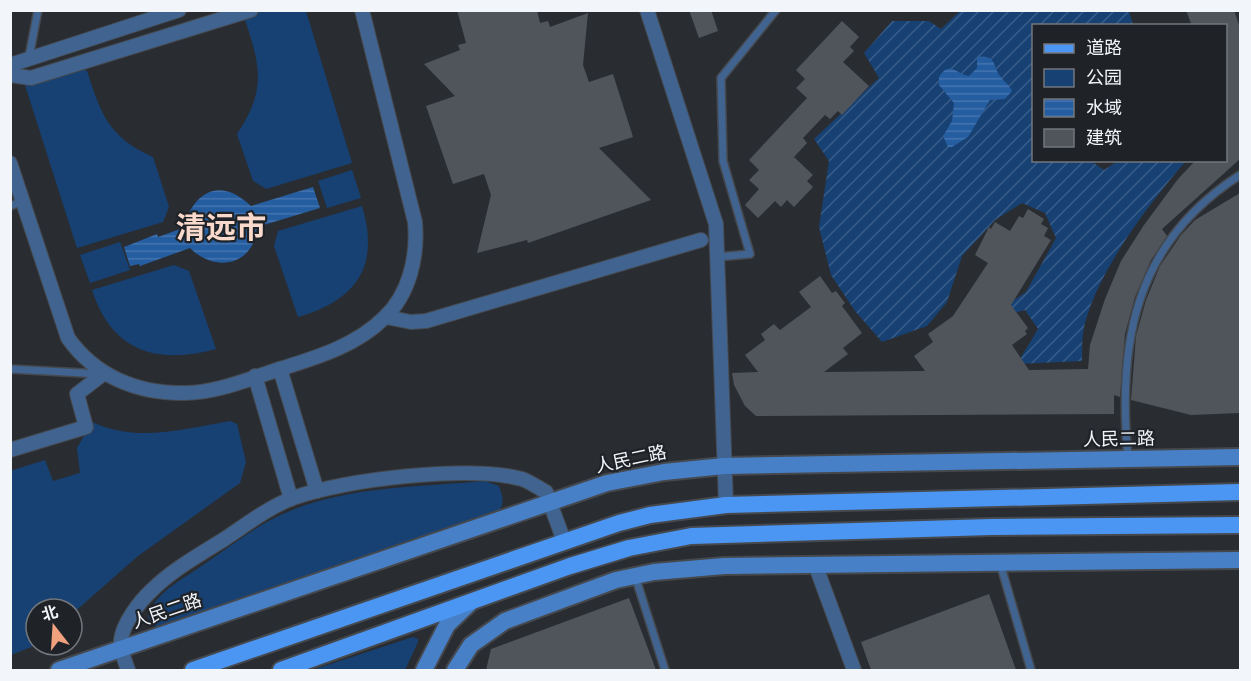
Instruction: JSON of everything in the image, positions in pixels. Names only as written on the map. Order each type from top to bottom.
[{"type":"main road","name":"人民二路","points":[[59,670],[552,501],[635,477],[724,466],[1240,457]]},
{"type":"main road","points":[[193,670],[564,540],[650,514],[726,505],[1240,492]]},
{"type":"main road","points":[[991,527],[1007,522],[1016,510],[1011,503],[992,498]]},
{"type":"main road","points":[[281,670],[481,596],[629,548],[692,536],[991,527],[1240,525]]},
{"type":"main road","points":[[455,670],[471,645],[505,621],[616,580],[695,567],[1240,560]]},
{"type":"main road","points":[[424,670],[447,625],[457,613],[481,596]]},
{"type":"street","points":[[10,65],[179,10]]},
{"type":"street","points":[[10,75],[31,78],[251,10]]},
{"type":"street","points":[[10,163],[17,203],[68,338],[82,357],[103,374],[151,390],[183,393],[220,387],[280,369],[344,345],[366,334],[386,317],[411,272],[417,246],[415,222],[362,10]]},
{"type":"street","points":[[647,10],[716,224],[726,505]]},
{"type":"street","points":[[386,317],[411,322],[426,321],[701,240]]},
{"type":"street","points":[[280,369],[317,491]]},
{"type":"street","points":[[10,450],[86,427],[77,394],[103,374]]},
{"type":"street","points":[[255,376],[291,499]]},
{"type":"street","points":[[128,670],[121,639],[125,626],[151,590],[193,559],[291,499],[317,491],[363,482],[484,473],[524,480],[546,492],[552,501],[564,540]]},
{"type":"street","points":[[815,564],[854,670]]},
{"type":"lane","points":[[29,57],[38,10]]},
{"type":"lane","points":[[717,257],[750,254],[723,160],[721,78],[777,10]]},
{"type":"lane","points":[[1128,459],[1123,406],[1124,344],[1135,315],[1167,242],[1211,190],[1240,175]]},
{"type":"lane","points":[[10,369],[103,374]]},
{"type":"lane","points":[[999,563],[1031,670]]},
{"type":"lane","points":[[634,576],[665,670]]},
{"type":"green space","points":[[264,11],[306,11],[352,163],[266,189],[253,181],[237,134],[253,105],[258,78],[255,52],[245,20],[250,15]]},
{"type":"green space","points":[[960,11],[1129,11],[1133,24],[1032,24],[1032,162],[1092,162],[1104,170],[1116,162],[1185,162],[1156,197],[1110,265],[1089,312],[1083,333],[1082,361],[1017,364],[1038,329],[1025,310],[1007,315],[1008,304],[1026,292],[1056,238],[1045,213],[1022,203],[995,220],[962,256],[947,302],[927,326],[882,342],[855,311],[831,275],[819,227],[829,161],[814,139],[879,78],[864,53],[892,21],[929,21],[941,29]]},
{"type":"green space","points":[[79,67],[87,71],[108,123],[126,141],[153,157],[169,207],[163,222],[77,248],[25,85]]},
{"type":"green space","points":[[352,170],[361,198],[327,208],[318,181]]},
{"type":"green space","points":[[362,206],[367,227],[368,246],[359,278],[335,301],[298,317],[274,246],[278,231]]},
{"type":"green space","points":[[120,242],[130,270],[90,283],[80,255]]},
{"type":"green space","points":[[174,265],[189,271],[216,349],[195,354],[175,355],[156,354],[139,349],[124,340],[112,328],[101,311],[92,290]]},
{"type":"green space","points":[[230,421],[237,424],[246,462],[240,483],[138,556],[84,603],[84,597],[24,597],[24,650],[11,655],[10,471],[45,460],[53,481],[80,473],[77,448],[92,422],[126,432],[178,430]]},
{"type":"green space","points":[[485,481],[499,486],[502,494],[503,501],[497,514],[162,628],[152,625],[148,616],[156,600],[177,582],[255,529],[290,511],[361,492]]},
{"type":"green space","points":[[413,637],[418,639],[418,642],[405,670],[312,670]]},
{"type":"water","points":[[977,57],[991,59],[1000,76],[1012,91],[1005,99],[990,100],[968,137],[948,147],[943,136],[952,121],[954,103],[939,85],[939,77],[946,69],[953,69],[969,76],[977,68]]},
{"type":"water","points":[[313,187],[320,208],[257,227],[249,250],[232,262],[211,261],[190,248],[140,266],[139,264],[130,266],[124,247],[157,234],[158,237],[183,228],[194,205],[209,192],[218,190],[228,192],[251,206]]},
{"type":"building","points":[[457,10],[537,10],[540,23],[548,21],[550,27],[588,13],[583,65],[589,82],[613,74],[633,137],[599,148],[651,200],[528,243],[527,240],[477,253],[491,195],[484,174],[453,184],[426,106],[455,96],[424,64],[460,50],[458,45],[466,43]]},
{"type":"building","points":[[689,10],[711,10],[718,31],[699,38]]},
{"type":"building","points":[[1186,10],[1234,10],[1240,28],[1240,159],[1162,229],[1167,236],[1151,260],[1135,297],[1125,334],[1120,397],[1114,395],[1114,414],[756,416],[745,406],[734,385],[732,373],[758,372],[745,355],[765,340],[761,334],[774,324],[780,330],[811,307],[799,292],[820,276],[832,293],[836,291],[845,303],[842,306],[862,333],[843,348],[848,354],[824,372],[925,371],[914,356],[933,342],[928,334],[953,316],[988,263],[975,255],[989,227],[991,229],[995,222],[1010,231],[1019,216],[1023,218],[1028,209],[1044,219],[1041,224],[1048,228],[1044,236],[1051,240],[1011,305],[1028,328],[1025,331],[1027,334],[1012,345],[1029,370],[1088,369],[1090,345],[1105,299],[1121,261],[1144,225],[1178,179],[1194,162],[1227,162],[1227,24],[1191,24]]},
{"type":"building","points":[[842,21],[859,37],[850,47],[854,51],[843,62],[869,86],[842,115],[838,111],[830,119],[825,115],[803,138],[807,143],[794,157],[813,175],[807,181],[813,187],[794,207],[787,200],[781,207],[775,201],[758,218],[745,205],[759,189],[749,180],[759,170],[749,160],[807,98],[796,88],[805,79],[796,70]]},
{"type":"building","points":[[1240,193],[1240,413],[1191,415],[1131,400],[1136,336],[1146,300],[1160,266],[1181,235],[1195,220]]},
{"type":"building","points":[[989,594],[1016,670],[871,670],[861,642]]},
{"type":"building","points":[[629,598],[656,670],[486,670],[491,649]]},
{"type":"district","name":"清远市","points":[[221,229]]}]
